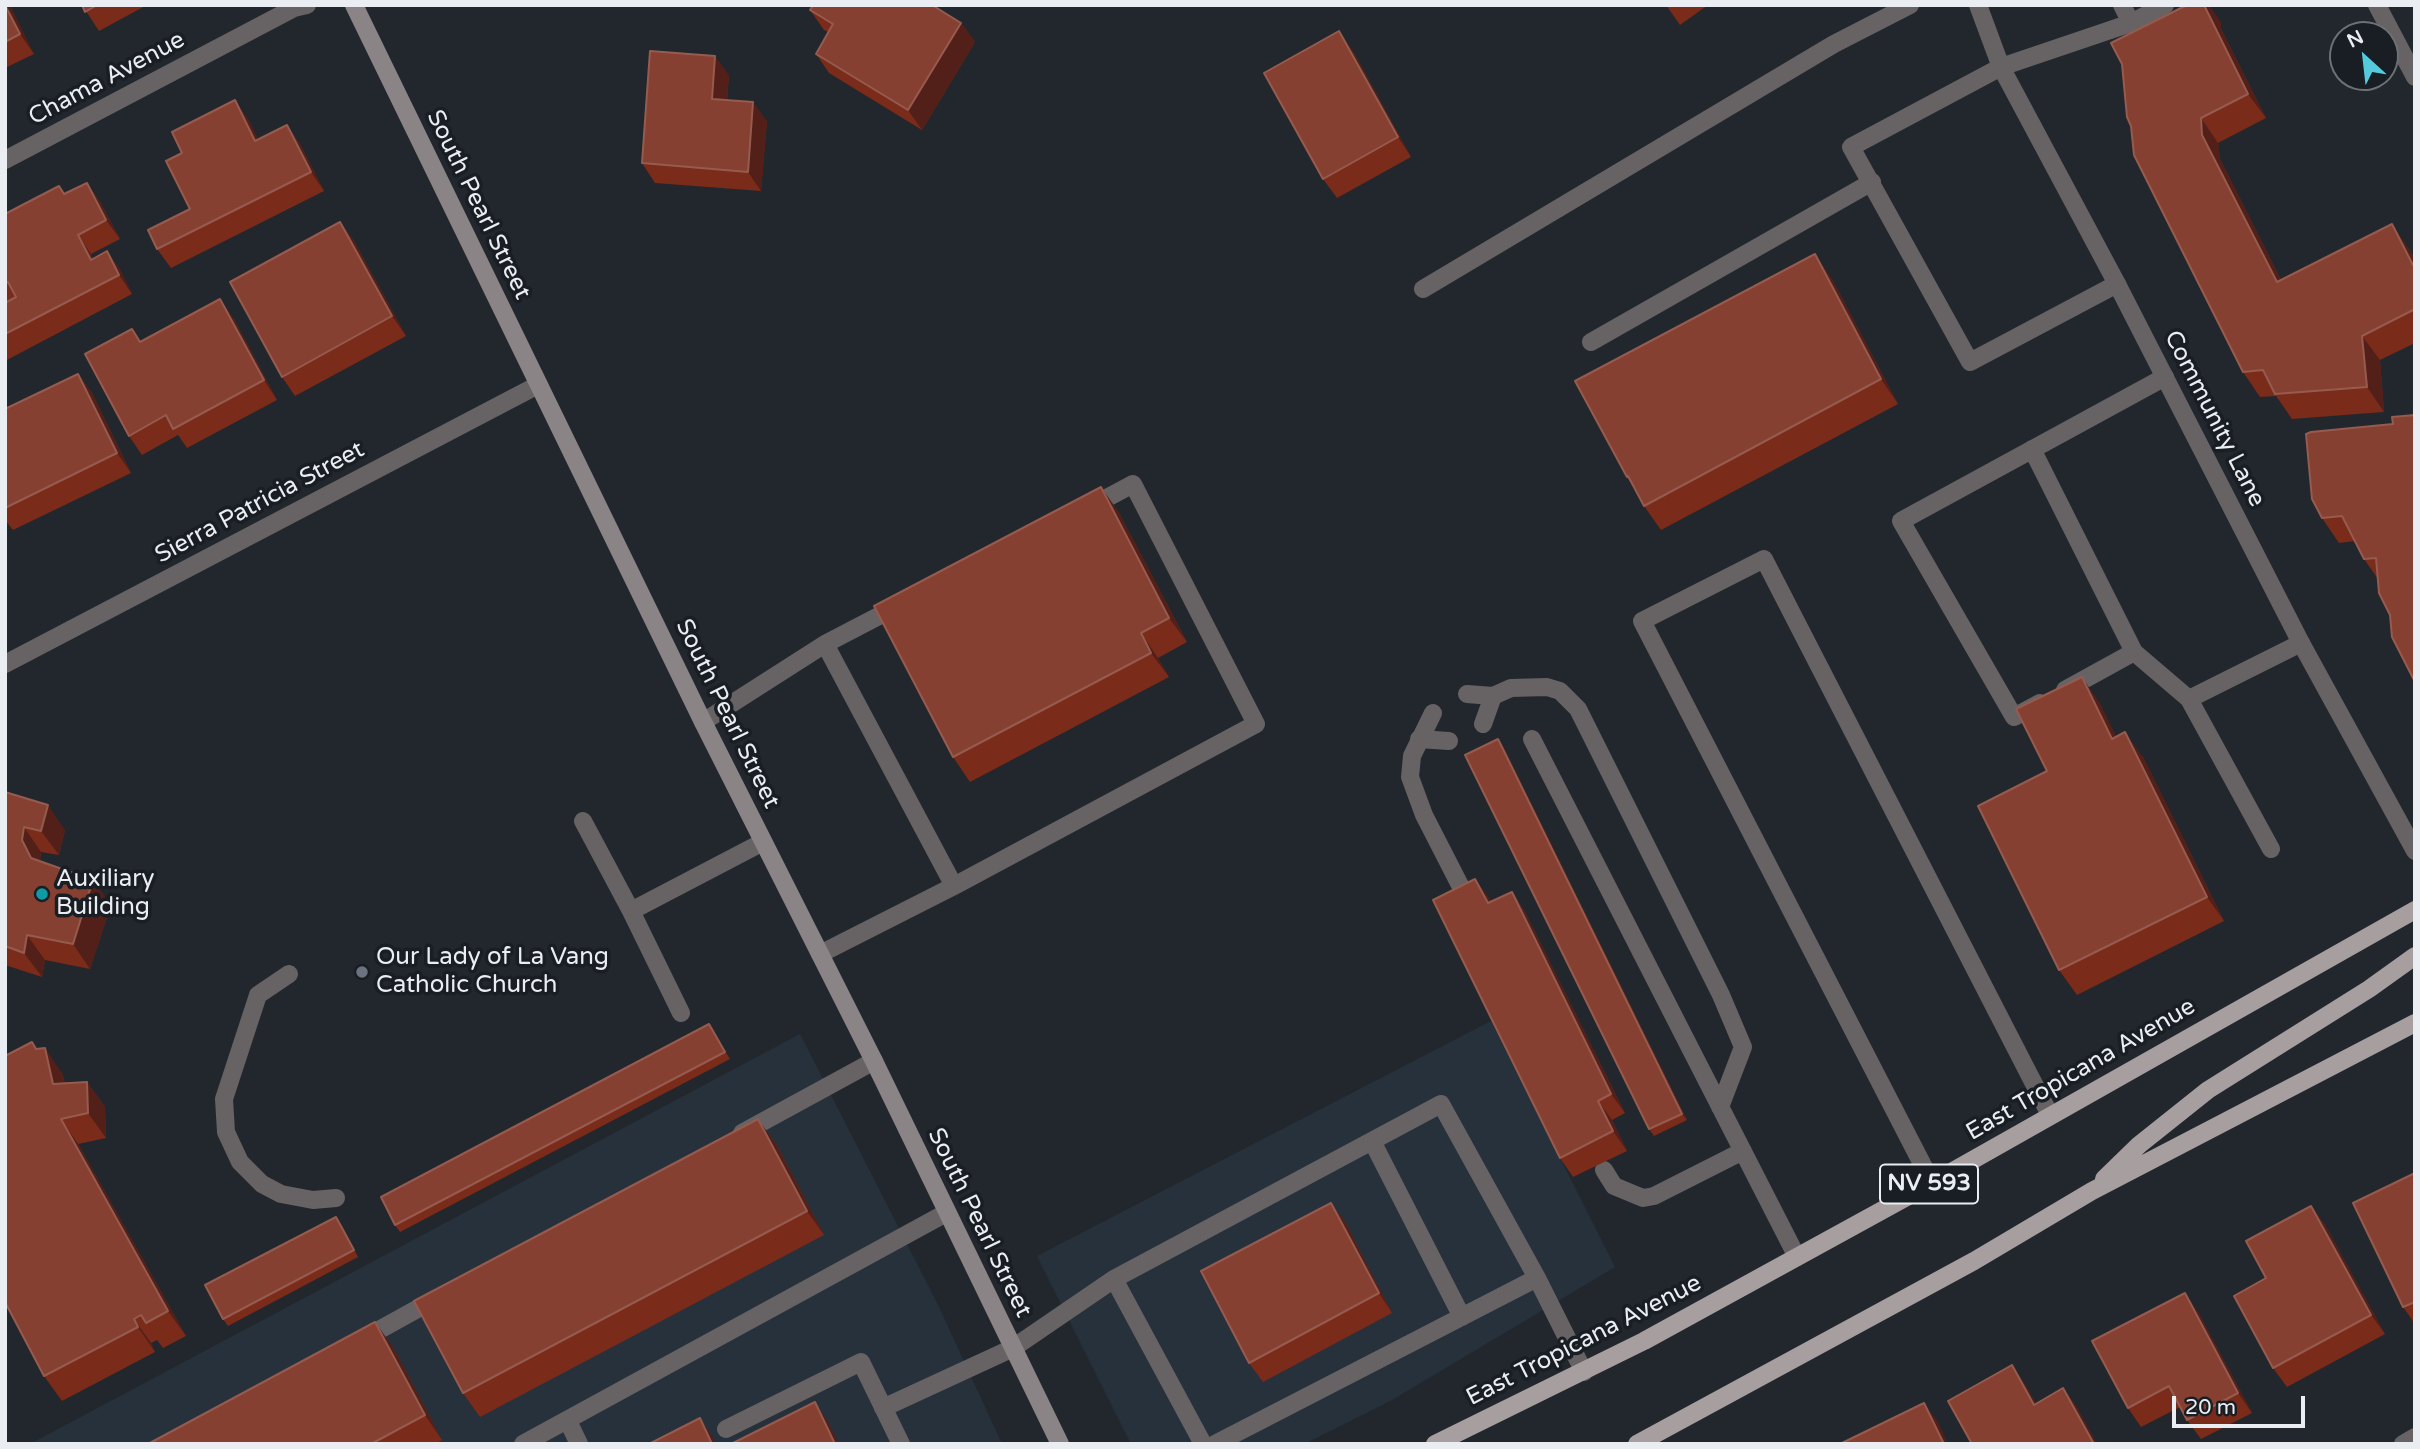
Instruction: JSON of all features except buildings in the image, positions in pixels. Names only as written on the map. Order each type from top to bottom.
[{"type":"main road","name":"East Tropicana Avenue","points":[[1435,1444],[1584,1372],[1932,1183],[2415,910]]},
{"type":"main road","points":[[2092,1191],[2139,1145],[2208,1090],[2369,989],[2415,956]]},
{"type":"main road","points":[[1637,1444],[1974,1261],[2092,1191],[2415,1023]]},
{"type":"street","name":"Chama Avenue","points":[[5,160],[294,8],[307,5]]},
{"type":"street","name":"South Pearl Street","points":[[354,5],[703,722],[874,1061],[1060,1444]]},
{"type":"street","points":[[1423,289],[1834,44],[1910,5]]},
{"type":"street","name":"Community Lane","points":[[1978,5],[2001,67],[2118,284],[2301,643],[2415,851]]},
{"type":"street","points":[[2122,5],[2131,23]]},
{"type":"street","points":[[2118,284],[1970,362],[1852,147],[2001,67],[2131,23],[2165,5]]},
{"type":"street","points":[[2377,5],[2415,77]]},
{"type":"street","points":[[1591,342],[1872,183]]},
{"type":"street","points":[[2134,652],[2014,718],[1901,521],[2165,377]]},
{"type":"street","name":"Sierra Patricia Street","points":[[5,664],[538,385]]},
{"type":"street","points":[[2032,449],[2134,652],[2189,699],[2271,849]]},
{"type":"street","points":[[820,954],[954,886],[1256,724],[1133,484],[1072,516]]},
{"type":"street","points":[[1932,1183],[1642,621],[1764,559],[2050,1115]]},
{"type":"street","points":[[703,722],[825,644],[912,599]]},
{"type":"street","points":[[2189,699],[2301,643]]},
{"type":"street","points":[[825,644],[954,886]]},
{"type":"street","points":[[1467,694],[1493,696],[1511,688],[1547,687],[1560,691],[1578,709],[1721,995],[1743,1046],[1720,1107]]},
{"type":"street","points":[[1483,724],[1493,696]]},
{"type":"street","points":[[1433,713],[1412,756],[1409,777],[1424,815],[1465,895]]},
{"type":"street","points":[[1419,739],[1449,741]]},
{"type":"street","points":[[1532,739],[1797,1256]]},
{"type":"street","points":[[583,821],[681,1013]]},
{"type":"street","points":[[631,911],[764,842]]},
{"type":"street","points":[[289,974],[258,995],[224,1099],[226,1132],[240,1161],[262,1184],[281,1194],[313,1200],[336,1198]]},
{"type":"street","points":[[729,1140],[874,1061]]},
{"type":"street","points":[[883,1408],[1013,1348],[1114,1279],[1441,1104],[1537,1278],[1584,1372]]},
{"type":"street","points":[[1372,1141],[1462,1317]]},
{"type":"street","points":[[1604,1170],[1614,1185],[1643,1198],[1654,1196],[1743,1151]]},
{"type":"street","points":[[523,1444],[946,1213]]},
{"type":"street","points":[[1215,1444],[1537,1278]]},
{"type":"street","points":[[1114,1279],[1203,1444]]},
{"type":"street","points":[[340,1351],[449,1292]]},
{"type":"street","points":[[726,1429],[861,1362],[901,1444]]},
{"type":"street","points":[[568,1421],[579,1444]]},
{"type":"street","points":[[2403,1444],[2415,1437]]},
{"type":"shaded area","points":[[1491,1021],[1615,1267],[1392,1400],[1304,1444],[1131,1444],[1037,1256]]},
{"type":"shaded area","points":[[800,1034],[939,1307],[1002,1444],[30,1444]]},
{"type":"place","name":"Auxiliary Building","points":[[42,894]]},
{"type":"place","name":"Our Lady of La Vang Catholic Church","points":[[362,972]]}]
